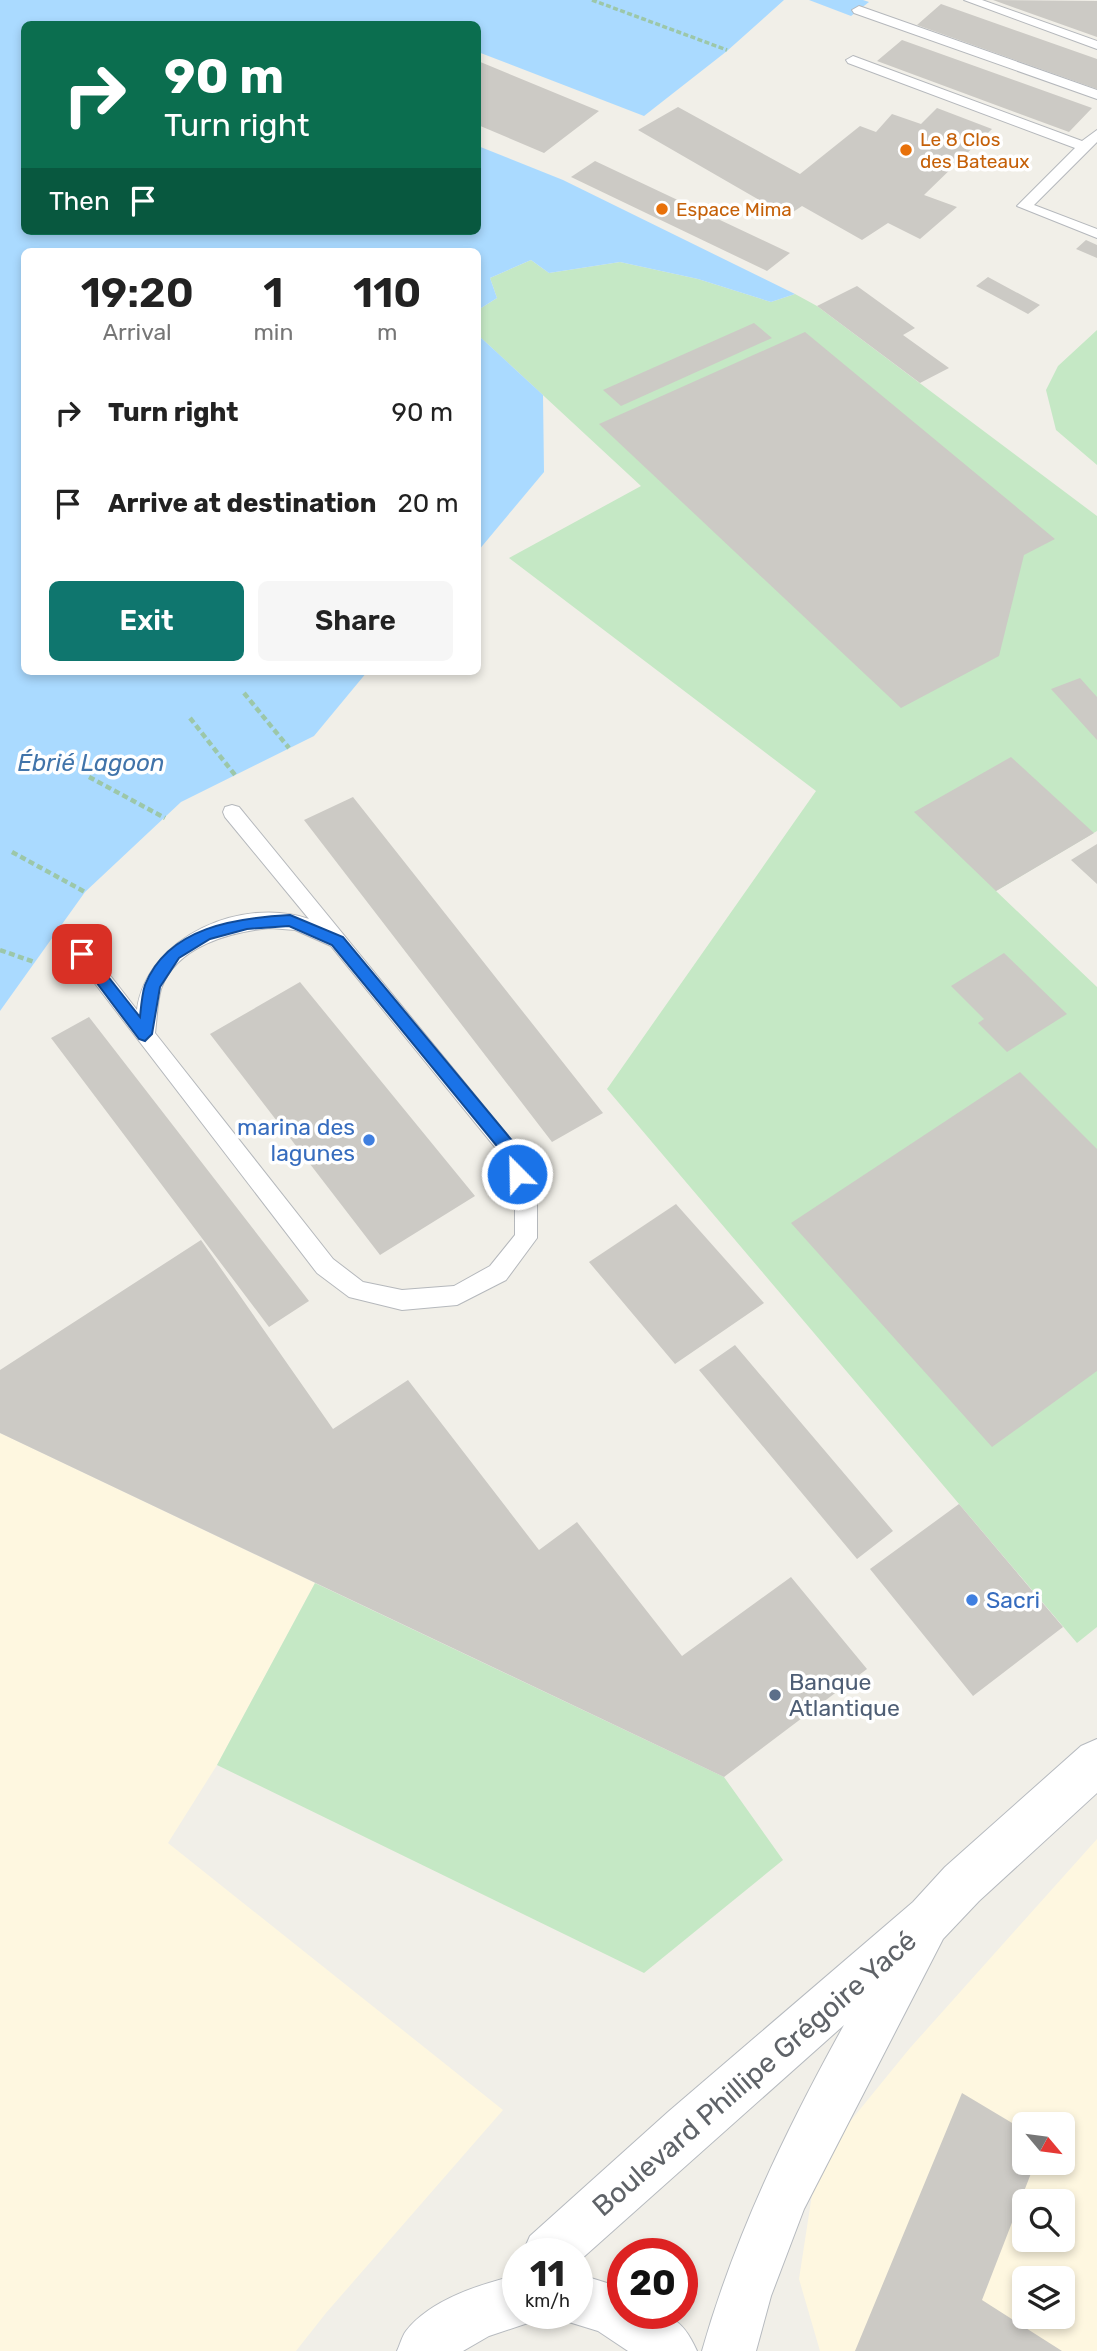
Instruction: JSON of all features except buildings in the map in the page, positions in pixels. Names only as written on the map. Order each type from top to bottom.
[{"type":"main road","name":"Boulevard Phillipe Grégoire Yacé","points":[[566,2238],[930,1919],[962,1884],[1097,1762]]},
{"type":"main road","name":"Boulevard Phillipe Grégoire Yacé","points":[[729,2351],[759,2250],[793,2174],[930,1919]]},
{"type":"main road","points":[[424,2351],[457,2324],[502,2299]]},
{"type":"main road","points":[[593,2303],[639,2324],[670,2351]]},
{"type":"lane","points":[[970,0],[1097,45]]},
{"type":"lane","points":[[859,10],[1097,95]]},
{"type":"lane","points":[[853,60],[1084,147]]},
{"type":"lane","points":[[1097,134],[1024,206],[1097,234]]},
{"type":"lane","points":[[66,934],[325,1266],[357,1290],[402,1300],[457,1295],[498,1273],[526,1238],[526,1200],[508,1147],[232,812]]},
{"type":"lane","points":[[145,1034],[152,986],[173,954],[206,935],[247,923],[290,921],[338,941]]},
{"type":"path","points":[[592,0],[727,51]]},
{"type":"path","points":[[244,693],[289,748]]},
{"type":"path","points":[[190,718],[235,775]]},
{"type":"path","points":[[89,777],[165,818]]},
{"type":"path","points":[[12,852],[85,892]]},
{"type":"path","points":[[0,950],[34,962]]},
{"type":"shaded area","points":[[0,1433],[315,1583],[217,1765],[168,1843],[503,2110],[296,2351],[0,2351]]},
{"type":"shaded area","points":[[1097,1839],[1097,2351],[820,2351],[799,2279],[817,2162],[910,2048]]},
{"type":"green space","points":[[531,260],[549,273],[620,262],[698,279],[771,302],[795,294],[817,306],[1097,516],[1097,831],[996,891],[1097,987],[1097,1627],[1077,1643],[607,1089],[816,791],[509,558],[641,486],[481,338],[481,308],[497,298],[490,278]]},
{"type":"green space","points":[[1097,330],[1097,465],[1056,430],[1046,390],[1058,366]]},
{"type":"green space","points":[[315,1583],[724,1777],[783,1860],[644,1973],[217,1765]]},
{"type":"water","name":"Ébrié Lagoon","points":[[0,0],[784,0],[727,51],[644,116],[481,53],[481,21],[21,21],[21,235],[481,235],[481,147],[563,180],[795,294],[771,302],[698,279],[620,262],[549,273],[531,260],[490,278],[497,298],[481,308],[481,248],[21,248],[21,675],[365,675],[314,736],[181,802],[85,892],[0,1011]]},
{"type":"water","points":[[809,0],[863,0],[869,2],[851,16]]},
{"type":"water","points":[[481,338],[543,395],[544,472],[481,547]]},
{"type":"place","name":"Le 8 Clos des Bateaux","points":[[906,150]]},
{"type":"place","name":"Espace Mima","points":[[662,209]]},
{"type":"place","name":"marina des lagunes","points":[[369,1140]]},
{"type":"place","name":"Sacri","points":[[972,1600]]},
{"type":"place","name":"Banque Atlantique","points":[[775,1695]]},
{"type":"route","points":[[82,954],[145,1034],[152,986],[173,954],[206,935],[247,923],[290,921],[338,941],[508,1147],[517,1174]]}]
